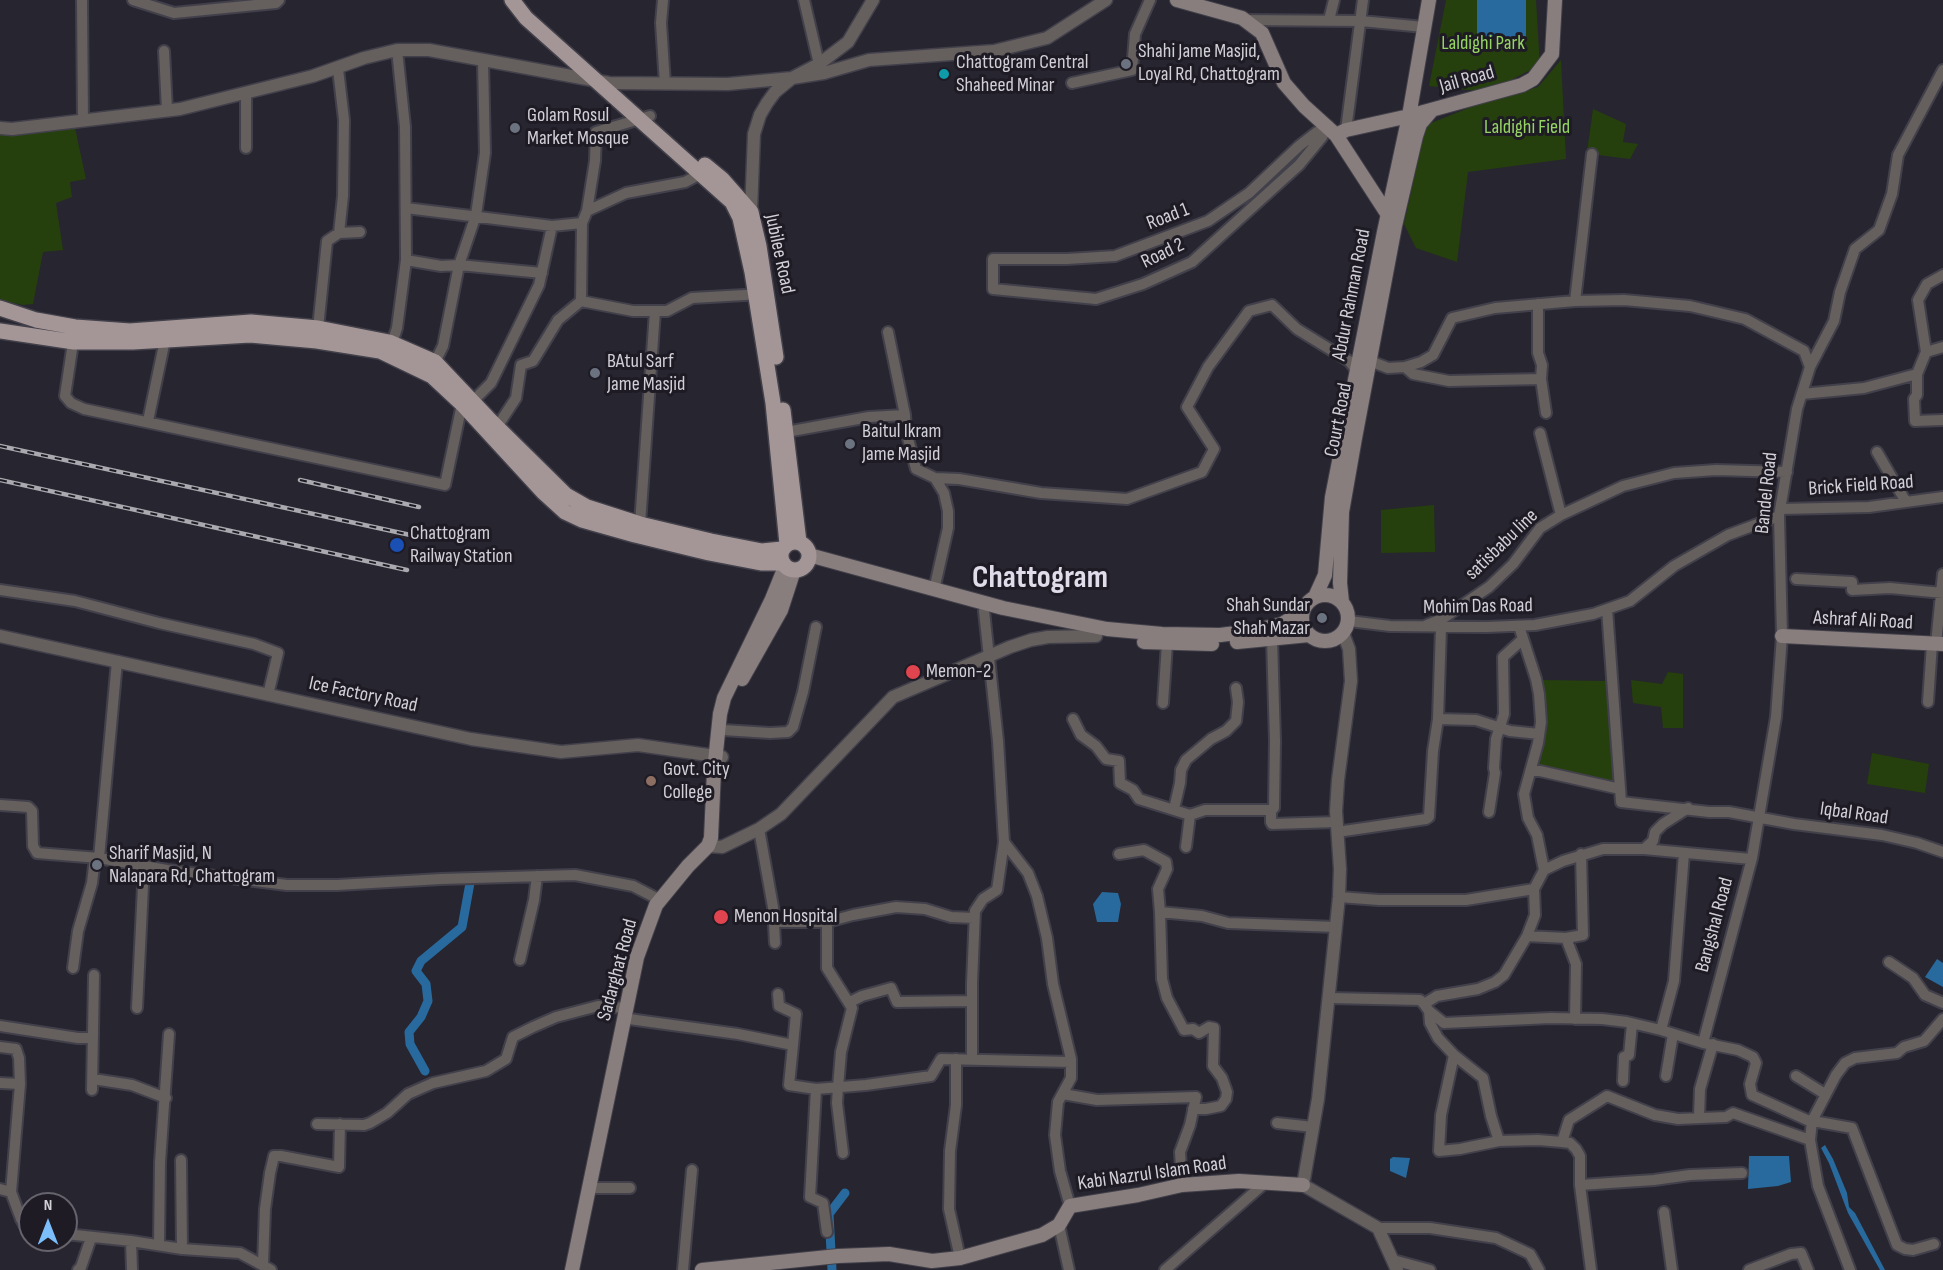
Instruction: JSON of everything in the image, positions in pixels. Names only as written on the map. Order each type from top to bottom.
[{"type":"main road","points":[[512,0],[526,18],[603,82]]},
{"type":"main road","name":"Jubilee Road","points":[[523,0],[603,82],[705,171],[722,179],[751,212],[761,294],[786,432],[788,556]]},
{"type":"main road","points":[[1177,0],[1230,14],[1245,20],[1262,33],[1284,83],[1293,96],[1333,132],[1388,215]]},
{"type":"main road","name":"Abdur Rahman Road","points":[[1310,602],[1322,586],[1327,566],[1332,497],[1409,116],[1429,0]]},
{"type":"main road","name":"Jail Road","points":[[1333,132],[1432,110],[1522,85],[1533,79],[1552,54],[1555,0]]},
{"type":"main road","name":"Court Road","points":[[1342,602],[1340,583],[1342,512],[1395,226],[1416,136],[1420,124],[1432,110]]},
{"type":"main road","points":[[705,171],[732,202],[740,218],[761,294],[788,556],[781,610],[741,680],[723,730],[718,757]]},
{"type":"main road","points":[[0,310],[18,313],[74,334],[251,322],[318,328],[392,343],[435,362],[467,403],[549,488],[587,507],[640,524],[788,556],[803,567],[809,558],[806,547],[788,556],[761,563],[635,536],[582,520],[565,512],[549,488],[497,427],[467,403],[432,376],[380,351],[317,341],[250,335],[165,340],[4,331]]},
{"type":"main road","points":[[712,847],[720,827],[718,726],[724,698],[772,599],[788,556]]},
{"type":"main road","points":[[809,558],[1003,608],[1095,627],[1162,634],[1220,635],[1251,632],[1282,624],[1310,602],[1324,595],[1334,596],[1342,602],[1349,614],[1346,627],[1330,641],[1316,639],[1310,635],[1305,630],[1302,618],[1310,602]]},
{"type":"main road","points":[[809,558],[984,611],[1096,636],[1167,644],[1214,644],[1310,635]]},
{"type":"main road","name":"Ashraf Ali Road","points":[[1782,636],[1937,644]]},
{"type":"main road","name":"Sadarghat Road","points":[[578,1270],[637,957],[656,905],[688,866],[712,847]]},
{"type":"main road","name":"Sadarghat Road","points":[[572,1270],[642,958],[661,908],[712,847]]},
{"type":"main road","name":"Kabi Nazrul Islam Road","points":[[1059,1226],[1070,1206],[1182,1185],[1239,1181],[1303,1185]]},
{"type":"main road","points":[[702,1270],[802,1265],[833,1256],[889,1254],[932,1262],[960,1258],[1021,1242],[1059,1226]]},
{"type":"street","points":[[82,0],[83,120]]},
{"type":"street","points":[[133,0],[174,13],[276,3],[279,0]]},
{"type":"street","points":[[663,0],[661,23],[665,84]]},
{"type":"street","points":[[804,0],[819,64]]},
{"type":"street","points":[[751,212],[754,134],[760,115],[775,92],[792,78],[819,64],[848,42],[873,0]]},
{"type":"street","points":[[0,128],[12,129],[167,110],[246,94],[397,50],[429,50],[603,82],[728,84],[792,78],[824,73],[869,60],[994,51],[1047,38],[1106,0]]},
{"type":"street","points":[[1072,83],[1132,70],[1135,34],[1150,0]]},
{"type":"street","points":[[1329,20],[1334,0]]},
{"type":"street","points":[[1333,132],[1363,0]]},
{"type":"street","points":[[1245,20],[1360,21],[1424,27]]},
{"type":"street","points":[[392,343],[397,328],[406,260],[405,127],[397,50]]},
{"type":"street","points":[[164,51],[167,110]]},
{"type":"street","points":[[435,362],[444,346],[459,266],[476,215],[485,153],[483,61]]},
{"type":"street","points":[[338,69],[344,120],[343,196],[339,233]]},
{"type":"street","name":"Bandel Road","points":[[1759,817],[1776,717],[1782,636],[1780,513],[1797,409],[1810,367],[1834,321],[1840,292],[1855,249],[1879,230],[1892,194],[1898,155],[1943,70]]},
{"type":"street","points":[[246,94],[246,148]]},
{"type":"street","points":[[497,427],[516,398],[521,364],[533,361],[558,320],[581,301],[582,224],[587,211],[596,161],[596,132],[646,118]]},
{"type":"street","name":"Road 1","points":[[993,270],[993,259],[1067,260],[1116,256],[1186,230],[1208,221],[1249,193],[1317,132],[1333,132]]},
{"type":"street","name":"Road 2","points":[[993,270],[993,289],[1096,299],[1143,284],[1192,262],[1333,132]]},
{"type":"street","points":[[1575,301],[1592,154]]},
{"type":"street","points":[[587,211],[626,193],[685,182],[705,171]]},
{"type":"street","points":[[406,208],[552,226],[582,224]]},
{"type":"street","points":[[74,334],[65,396],[71,403],[84,409],[445,484],[467,403],[491,383],[539,285],[552,226]]},
{"type":"street","points":[[318,328],[327,241],[339,233],[360,232]]},
{"type":"street","points":[[406,260],[441,266],[542,273]]},
{"type":"street","points":[[1943,275],[1928,284],[1918,300],[1926,352],[1917,374],[1917,395],[1914,399],[1915,421],[1943,420]]},
{"type":"street","points":[[581,301],[633,311],[667,311],[692,298],[761,294]]},
{"type":"street","points":[[1370,361],[1388,368],[1405,367],[1421,362],[1433,355],[1452,318],[1495,308],[1575,301],[1624,300],[1690,306],[1745,320],[1804,351],[1810,367]]},
{"type":"street","points":[[888,332],[905,415],[906,431],[916,469],[935,478],[959,479],[1041,493],[1127,499],[1202,472],[1214,449],[1187,407],[1208,367],[1249,311],[1272,304],[1297,329],[1349,361],[1357,370]]},
{"type":"street","points":[[1538,304],[1538,352],[1542,364],[1541,379],[1546,413]]},
{"type":"street","points":[[640,524],[655,311]]},
{"type":"street","points":[[148,422],[165,340]]},
{"type":"street","points":[[1926,352],[1943,347]]},
{"type":"street","points":[[1405,367],[1413,374],[1449,381],[1541,379]]},
{"type":"street","points":[[1802,394],[1864,388],[1917,374]]},
{"type":"street","points":[[786,432],[869,417],[905,415]]},
{"type":"street","points":[[1540,433],[1561,515]]},
{"type":"street","points":[[1877,452],[1906,502]]},
{"type":"street","name":"satisbabu line","points":[[1421,627],[1442,619],[1489,587],[1513,564],[1540,528],[1561,515],[1623,486],[1674,473],[1716,470],[1786,472]]},
{"type":"street","points":[[934,590],[948,528],[948,511],[944,494],[935,478]]},
{"type":"street","name":"Brick Field Road","points":[[1780,513],[1869,507],[1943,497]]},
{"type":"street","name":"Mohim Das Road","points":[[1346,627],[1519,626],[1593,614],[1630,601],[1674,566],[1728,535],[1780,513]]},
{"type":"street","points":[[1928,702],[1937,644],[1943,573]]},
{"type":"street","points":[[1796,579],[1852,582],[1852,590],[1890,588],[1941,593]]},
{"type":"street","points":[[0,590],[75,601],[170,626],[254,644],[278,653],[268,695]]},
{"type":"street","points":[[1607,609],[1621,802],[1759,817]]},
{"type":"street","points":[[972,1059],[975,911],[983,898],[997,890],[1004,842],[998,741],[984,611]]},
{"type":"street","points":[[1519,626],[1539,694],[1541,722],[1524,794],[1528,818],[1538,835],[1544,870]]},
{"type":"street","points":[[723,730],[770,734],[788,732],[793,727],[803,692],[816,627]]},
{"type":"street","points":[[1346,627],[1351,681],[1338,780],[1339,897],[1330,998],[1303,1185],[1378,1228],[1430,1228],[1496,1238],[1530,1254],[1539,1270]]},
{"type":"street","points":[[1272,639],[1275,741],[1272,824],[1337,827],[1429,817],[1433,751],[1438,719],[1441,627]]},
{"type":"street","name":"Ice Factory Road","points":[[0,636],[471,739],[561,752],[638,745],[718,757]]},
{"type":"street","points":[[712,847],[722,847],[759,829],[781,814],[893,697],[1010,647],[1048,637],[1096,636]]},
{"type":"street","points":[[1489,812],[1495,773],[1496,739],[1504,714],[1503,657],[1523,639]]},
{"type":"street","points":[[1163,703],[1167,644]]},
{"type":"street","points":[[73,968],[78,931],[97,858],[117,661]]},
{"type":"street","points":[[1174,809],[1181,770],[1186,760],[1236,721],[1238,702],[1236,688]]},
{"type":"street","points":[[1073,719],[1081,735],[1096,746],[1106,759],[1119,761],[1120,783],[1132,789],[1139,799],[1190,815],[1205,810],[1271,810]]},
{"type":"street","points":[[1438,719],[1476,720],[1501,729],[1539,734]]},
{"type":"street","points":[[1531,770],[1620,789]]},
{"type":"street","points":[[0,805],[28,807],[33,811],[33,846],[37,853],[97,858],[287,885],[575,875],[633,886],[660,900]]},
{"type":"street","points":[[1644,849],[1653,841],[1655,832],[1663,824],[1688,808]]},
{"type":"street","points":[[1186,848],[1190,815]]},
{"type":"street","name":"Iqbal Road","points":[[1759,817],[1794,824],[1882,835],[1943,852]]},
{"type":"street","name":"Bangshal Road","points":[[1699,1117],[1700,1089],[1708,1044],[1759,817]]},
{"type":"street","points":[[759,829],[774,907],[775,943]]},
{"type":"street","points":[[1004,842],[1028,873],[1037,896],[1047,938],[1053,984],[1071,1062],[1071,1078],[1058,1102],[1055,1135],[1060,1171],[1070,1206]]},
{"type":"street","points":[[1426,1007],[1437,996],[1462,994],[1496,982],[1504,975],[1527,936],[1534,915],[1534,889],[1544,870],[1551,866],[1581,854],[1603,849],[1644,849],[1751,859]]},
{"type":"street","points":[[1119,854],[1144,850],[1166,862],[1167,869],[1158,889],[1162,979],[1167,998],[1184,1030],[1193,1029],[1199,1033],[1214,1028],[1213,1066],[1222,1078],[1227,1092],[1226,1099],[1221,1106],[1193,1109]]},
{"type":"street","points":[[1666,1076],[1667,1032],[1674,981],[1684,853]]},
{"type":"street","points":[[1527,936],[1566,938],[1583,934],[1581,854]]},
{"type":"street","points":[[137,1008],[144,866]]},
{"type":"street","points":[[520,960],[534,900],[537,876]]},
{"type":"street","points":[[1339,897],[1379,900],[1466,900],[1534,889]]},
{"type":"street","points":[[774,922],[827,922],[896,907],[925,909],[951,917],[974,918]]},
{"type":"street","points":[[1160,912],[1249,924],[1336,927]]},
{"type":"street","points":[[827,922],[827,968],[852,1008],[843,1043],[837,1103],[843,1153]]},
{"type":"street","points":[[1566,938],[1576,964],[1575,1018]]},
{"type":"street","points":[[1889,962],[1913,978],[1925,995],[1943,1003]]},
{"type":"street","points":[[94,975],[92,1084],[132,1085],[166,1098]]},
{"type":"street","points":[[850,1002],[862,996],[891,988],[897,1002],[972,1001]]},
{"type":"street","points":[[778,994],[779,1006],[796,1014],[789,1085],[816,1089],[931,1076],[941,1059],[1071,1062]]},
{"type":"street","points":[[1330,998],[1420,1000],[1444,1023],[1551,1018],[1602,1019],[1738,1050],[1753,1057],[1756,1063],[1750,1084],[1752,1095],[1786,1112],[1852,1128],[1897,1245],[1913,1250],[1934,1244]]},
{"type":"street","points":[[317,1124],[364,1125],[370,1123],[387,1113],[408,1094],[433,1083],[486,1071],[506,1059],[513,1037],[556,1017],[598,1006],[628,1014],[793,1045]]},
{"type":"street","points":[[1426,1007],[1430,1023],[1438,1038],[1454,1055],[1483,1078],[1499,1141]]},
{"type":"street","points":[[1850,1270],[1818,1186],[1810,1140],[1812,1120],[1845,1063],[1855,1058],[1897,1053],[1904,1047],[1924,1041],[1943,1019]]},
{"type":"street","points":[[1623,1081],[1624,1057],[1629,1055],[1632,1024]]},
{"type":"street","points":[[0,1026],[78,1038],[93,1038]]},
{"type":"street","points":[[159,1245],[160,1162],[169,1034]]},
{"type":"street","points":[[0,1047],[16,1049],[19,1058],[20,1084],[11,1192],[18,1210]]},
{"type":"street","points":[[1454,1055],[1441,1115],[1439,1151],[1499,1141],[1538,1140],[1570,1143],[1580,1156],[1580,1185],[1592,1270]]},
{"type":"street","points":[[956,1059],[956,1105],[950,1151],[949,1209],[960,1258]]},
{"type":"street","points":[[1796,1076],[1825,1094]]},
{"type":"street","points":[[0,1083],[20,1084]]},
{"type":"street","points":[[816,1089],[810,1197],[823,1203],[827,1232]]},
{"type":"street","points":[[1063,1094],[1097,1100],[1194,1096],[1196,1099],[1180,1152],[1182,1185]]},
{"type":"street","points":[[1562,1142],[1569,1120],[1607,1096],[1655,1115],[1678,1119],[1726,1117],[1733,1113],[1810,1140]]},
{"type":"street","points":[[1277,1123],[1313,1127]]},
{"type":"street","points":[[78,1236],[182,1249],[240,1253],[267,1267],[266,1209],[274,1156],[339,1167],[340,1124]]},
{"type":"street","points":[[181,1161],[182,1249]]},
{"type":"street","points":[[683,1270],[692,1170]]},
{"type":"street","points":[[1580,1185],[1690,1175],[1742,1173]]},
{"type":"street","points":[[1165,1270],[1266,1182]]},
{"type":"street","points":[[595,1188],[630,1188]]},
{"type":"street","points":[[0,1189],[11,1192]]},
{"type":"street","points":[[1664,1212],[1672,1270]]},
{"type":"street","points":[[1059,1226],[1069,1270]]},
{"type":"street","points":[[1378,1228],[1395,1265],[1430,1270]]},
{"type":"street","points":[[78,1270],[91,1238]]},
{"type":"street","points":[[131,1241],[132,1270]]},
{"type":"street","points":[[1749,1270],[1791,1254],[1802,1253],[1808,1270]]},
{"type":"green space","name":"Laldighi Park","points":[[1446,0],[1536,0],[1540,65],[1488,92],[1429,86]]},
{"type":"green space","name":"Laldighi Field","points":[[1561,60],[1566,159],[1468,172],[1457,262],[1416,248],[1404,224],[1426,125],[1476,105],[1538,87]]},
{"type":"green space","points":[[1593,109],[1626,124],[1623,142],[1638,144],[1630,159],[1598,155],[1594,149],[1587,152]]},
{"type":"green space","points":[[74,123],[86,179],[70,182],[72,197],[56,203],[63,250],[43,252],[33,304],[23,305],[0,300],[0,132]]},
{"type":"green space","points":[[1434,505],[1435,552],[1381,553],[1381,510]]},
{"type":"green space","points":[[1668,672],[1683,674],[1683,728],[1663,728],[1661,707],[1633,703],[1631,680],[1662,684]]},
{"type":"green space","points":[[1539,680],[1608,681],[1614,783],[1536,766]]},
{"type":"green space","points":[[1872,753],[1929,764],[1925,793],[1867,784]]},
{"type":"water","points":[[1477,0],[1526,0],[1526,47],[1477,48]]},
{"type":"water","points":[[1102,892],[1118,893],[1121,904],[1118,922],[1097,922],[1093,904]]},
{"type":"water","points":[[1937,959],[1943,963],[1943,987],[1925,977]]},
{"type":"water","points":[[1825,1145],[1847,1193],[1849,1207],[1855,1213],[1885,1270],[1880,1270],[1848,1213],[1821,1148]]},
{"type":"water","points":[[1749,1156],[1789,1156],[1791,1182],[1778,1186],[1748,1189]]},
{"type":"water","points":[[1393,1157],[1410,1158],[1406,1178],[1390,1171],[1390,1159]]},
{"type":"waterway","points":[[425,1071],[410,1044],[409,1032],[421,1017],[428,1001],[426,984],[416,971],[421,961],[462,927],[470,883]]},
{"type":"waterway","points":[[832,1270],[829,1214],[845,1193]]},
{"type":"railway","points":[[0,446],[415,536]]},
{"type":"railway","points":[[0,480],[407,570]]},
{"type":"railway","points":[[300,480],[419,507]]},
{"type":"place","name":"Shahi Jame Masjid, Loyal Rd, Chattogram","points":[[1126,64]]},
{"type":"place","name":"Chattogram Central Shaheed Minar","points":[[944,74]]},
{"type":"place","name":"Golam Rosul Market Mosque","points":[[515,128]]},
{"type":"place","name":"BAtul Sarf Jame Masjid","points":[[595,373]]},
{"type":"place","name":"Baitul Ikram Jame Masjid","points":[[850,444]]},
{"type":"place","name":"Chattogram Railway Station","points":[[397,545]]},
{"type":"place","name":"Shah Sundar Shah Mazar","points":[[1322,618]]},
{"type":"place","name":"Memon-2","points":[[913,672]]},
{"type":"place","name":"Govt. City College","points":[[651,781]]},
{"type":"place","name":"Sharif Masjid, N Nalapara Rd, Chattogram","points":[[97,865]]},
{"type":"place","name":"Menon Hospital","points":[[721,917]]},
{"type":"district","name":"Chattogram","points":[[1040,579]]}]
